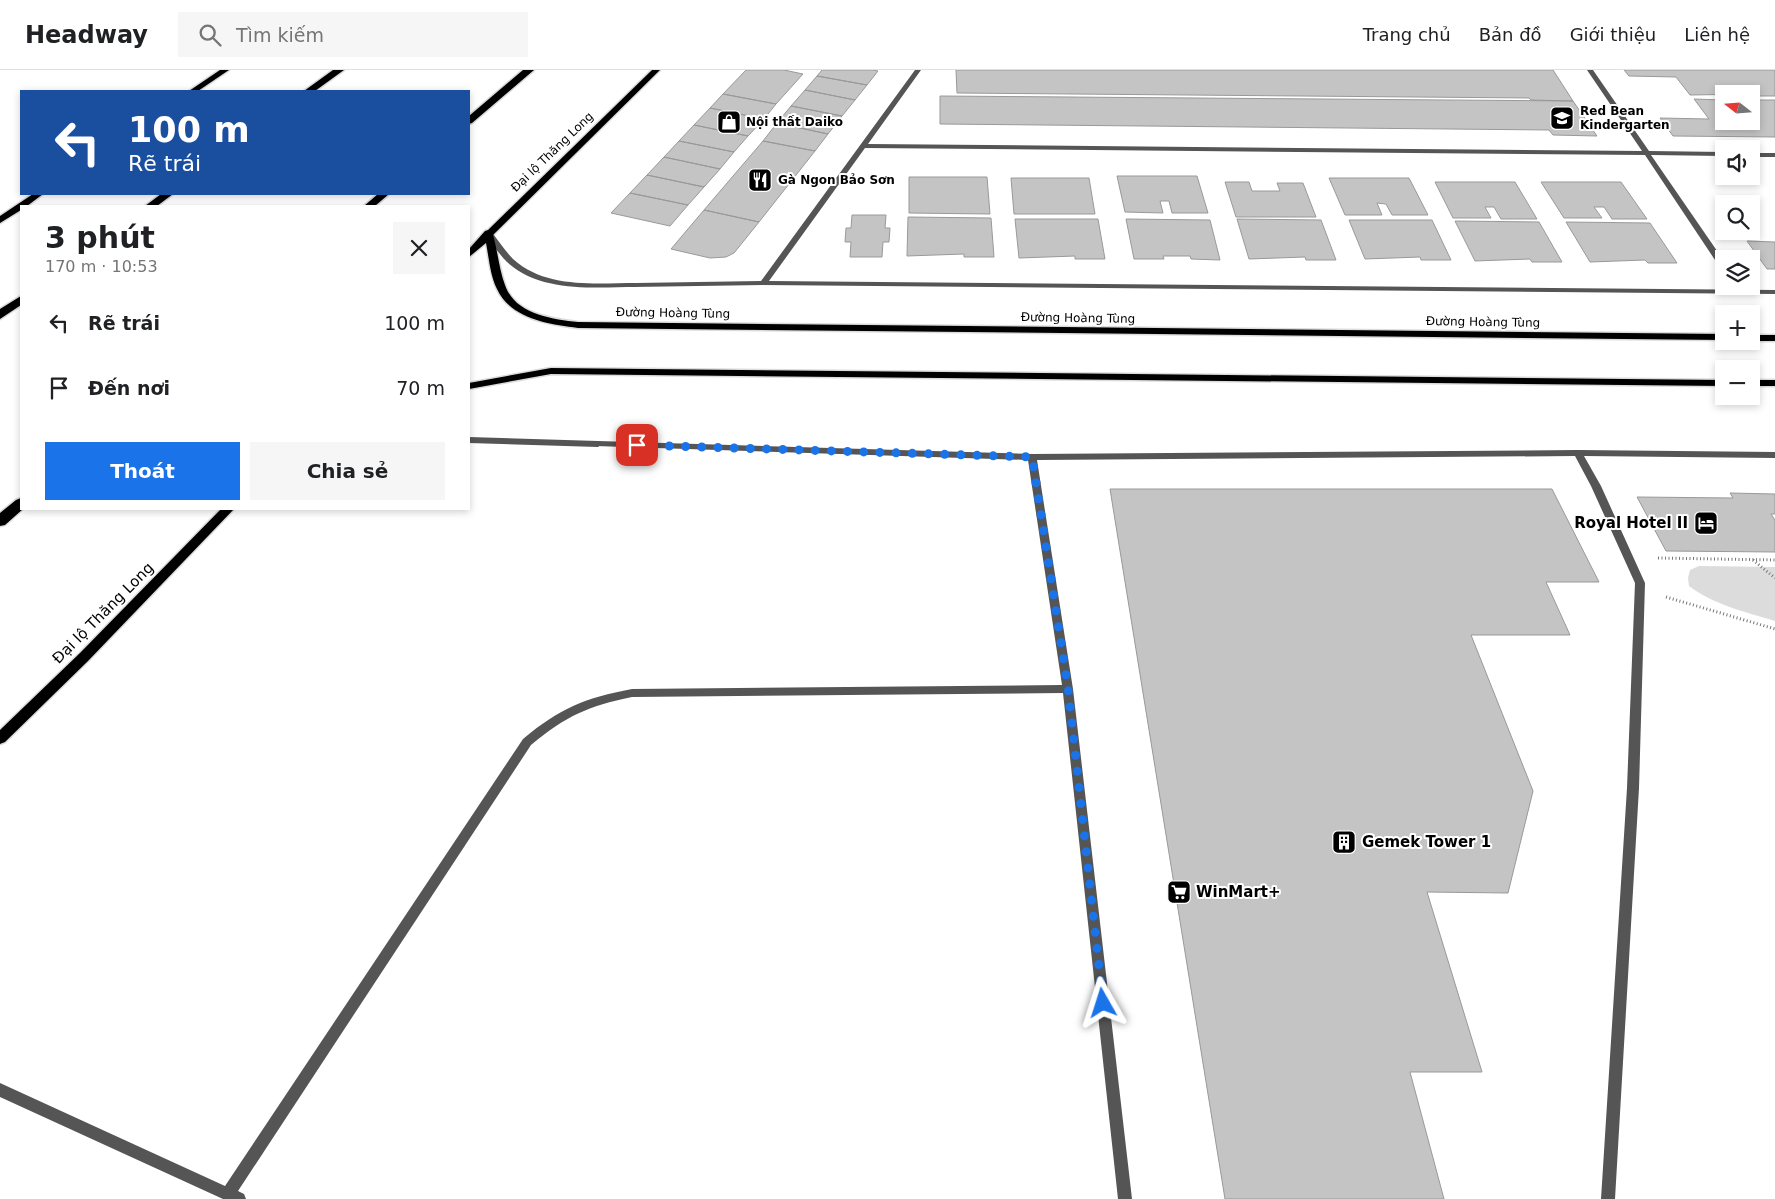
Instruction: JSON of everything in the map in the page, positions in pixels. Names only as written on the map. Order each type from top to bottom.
[{"type":"highway","points":[[310,90],[339,70]]},
{"type":"highway","points":[[470,120],[529,70]]},
{"type":"highway","points":[[152,205],[166,195]]},
{"type":"highway","points":[[370,205],[383,195]]},
{"type":"highway","points":[[0,315],[20,301]]},
{"type":"highway","points":[[0,521],[20,504]]},
{"type":"main road","points":[[195,90],[225,70]]},
{"type":"main road","name":"Đại lộ Thăng Long","points":[[470,253],[488,233],[656,70]]},
{"type":"main road","points":[[22,205],[38,195]]},
{"type":"main road","points":[[0,220],[20,207]]},
{"type":"main road","name":"Đường Hoàng Tùng","points":[[488,233],[502,290],[512,303],[531,314],[552,322],[578,325],[1715,337]]},
{"type":"main road","points":[[1760,338],[1775,338]]},
{"type":"main road","points":[[470,386],[551,371],[1715,383]]},
{"type":"main road","points":[[1760,383],[1775,383]]},
{"type":"main road","name":"Đại lộ Thăng Long","points":[[0,738],[84,656],[227,510]]},
{"type":"street","points":[[763,283],[918,70]]},
{"type":"street","points":[[1590,70],[1715,254]]},
{"type":"street","points":[[863,146],[1715,154]]},
{"type":"street","points":[[1760,155],[1775,155]]},
{"type":"street","points":[[488,233],[510,260],[531,275],[569,284],[763,283],[1775,292]]},
{"type":"street","points":[[470,440],[1032,457],[1578,453],[1775,455]]},
{"type":"street","points":[[1578,453],[1596,486],[1640,583],[1633,788],[1608,1199]]},
{"type":"street","points":[[1032,457],[1068,688],[1124,1199]]},
{"type":"street","points":[[0,1090],[234,1196],[527,742],[552,720],[575,707],[599,699],[632,693],[1068,688]]},
{"type":"path","points":[[1628,558],[1775,560]]},
{"type":"path","points":[[1752,560],[1775,578]]},
{"type":"path","points":[[1639,590],[1775,629]]},
{"type":"shaded area","points":[[1699,566],[1775,567],[1775,621],[1720,603],[1689,586],[1690,570]]},
{"type":"building","points":[[746,70],[784,70],[803,74],[776,104],[723,94]]},
{"type":"building","points":[[822,70],[878,71],[867,85],[817,76]]},
{"type":"building","points":[[956,70],[1553,70],[1573,101],[1531,100],[1529,98],[957,93]]},
{"type":"building","points":[[1624,70],[1775,70],[1775,96],[1760,96],[1760,85],[1715,85],[1715,95],[1690,95],[1676,77],[1629,76]]},
{"type":"building","points":[[817,76],[867,85],[855,100],[805,90]]},
{"type":"building","points":[[805,90],[855,100],[842,116],[791,106]]},
{"type":"building","points":[[723,94],[776,104],[764,119],[710,108]]},
{"type":"building","points":[[940,96],[1573,101],[1597,136],[1553,135],[1549,130],[940,124]]},
{"type":"building","points":[[1694,99],[1715,100],[1715,130],[1760,130],[1760,100],[1775,100],[1775,137],[1673,136],[1660,118],[1709,119]]},
{"type":"building","points":[[791,106],[842,116],[828,134],[777,123]]},
{"type":"building","name":"Nội thất Daiko","points":[[710,108],[764,119],[748,136],[694,125]]},
{"type":"building","points":[[777,123],[828,134],[815,151],[763,141]]},
{"type":"building","points":[[694,125],[748,136],[734,152],[679,141]]},
{"type":"building","points":[[679,141],[734,152],[720,169],[664,157]]},
{"type":"building","name":"Gà Ngon Bảo Sơn","points":[[763,141],[815,151],[759,222],[704,210]]},
{"type":"building","points":[[664,157],[720,169],[704,187],[647,175]]},
{"type":"building","points":[[647,175],[704,187],[688,205],[630,193]]},
{"type":"building","points":[[1117,176],[1197,176],[1208,213],[1172,213],[1169,201],[1160,201],[1163,213],[1125,212]]},
{"type":"building","points":[[909,177],[987,177],[990,214],[909,213]]},
{"type":"building","points":[[1011,178],[1089,178],[1095,214],[1014,214]]},
{"type":"building","points":[[1329,178],[1409,178],[1428,215],[1392,215],[1386,204],[1377,203],[1382,215],[1345,215]]},
{"type":"building","points":[[1225,182],[1249,182],[1252,191],[1280,191],[1277,183],[1303,183],[1316,217],[1236,217]]},
{"type":"building","points":[[1435,182],[1515,182],[1537,219],[1501,219],[1494,207],[1485,207],[1491,218],[1453,218]]},
{"type":"building","points":[[1541,182],[1621,182],[1647,219],[1612,219],[1604,207],[1594,207],[1602,218],[1564,218]]},
{"type":"building","points":[[630,193],[688,205],[670,226],[611,213]]},
{"type":"building","points":[[704,210],[759,222],[734,253],[726,257],[710,258],[671,249]]},
{"type":"building","points":[[852,215],[886,215],[885,228],[890,228],[889,242],[883,242],[882,257],[850,257],[851,242],[845,242],[846,228],[851,228]]},
{"type":"building","points":[[908,217],[991,218],[994,257],[964,257],[964,254],[907,256]]},
{"type":"building","points":[[1015,219],[1098,219],[1105,259],[1075,259],[1075,256],[1019,258]]},
{"type":"building","points":[[1126,219],[1210,220],[1220,260],[1191,259],[1190,256],[1163,256],[1164,259],[1134,259]]},
{"type":"building","points":[[1237,219],[1321,220],[1336,260],[1306,260],[1305,257],[1249,259]]},
{"type":"building","points":[[1349,220],[1432,220],[1451,260],[1421,260],[1420,257],[1365,259]]},
{"type":"building","points":[[1455,221],[1539,222],[1562,262],[1532,262],[1530,259],[1475,261]]},
{"type":"building","points":[[1566,222],[1650,223],[1677,263],[1648,263],[1645,260],[1590,262]]},
{"type":"building","points":[[1747,241],[1775,242],[1775,269],[1767,269],[1760,259],[1760,250],[1753,250]]},
{"type":"building","name":"Gemek Tower 1","points":[[1110,489],[1552,489],[1599,582],[1546,582],[1570,635],[1471,635],[1533,791],[1508,893],[1427,892],[1482,1072],[1410,1072],[1444,1199],[1225,1199]]},
{"type":"building","points":[[1730,493],[1775,494],[1775,514],[1771,514],[1775,520],[1775,552],[1666,551],[1637,497],[1733,498]]},
{"type":"place","name":"Red Bean Kindergarten","points":[[1562,118]]},
{"type":"place","name":"Nội thất Daiko","points":[[729,122]]},
{"type":"place","name":"Gà Ngon Bảo Sơn","points":[[760,180]]},
{"type":"place","name":"Royal Hotel II","points":[[1706,523]]},
{"type":"place","name":"Gemek Tower 1","points":[[1344,842]]},
{"type":"place","name":"WinMart+","points":[[1179,892]]},
{"type":"route","points":[[637,445],[1032,457],[1068,688],[1103,1003]]}]
